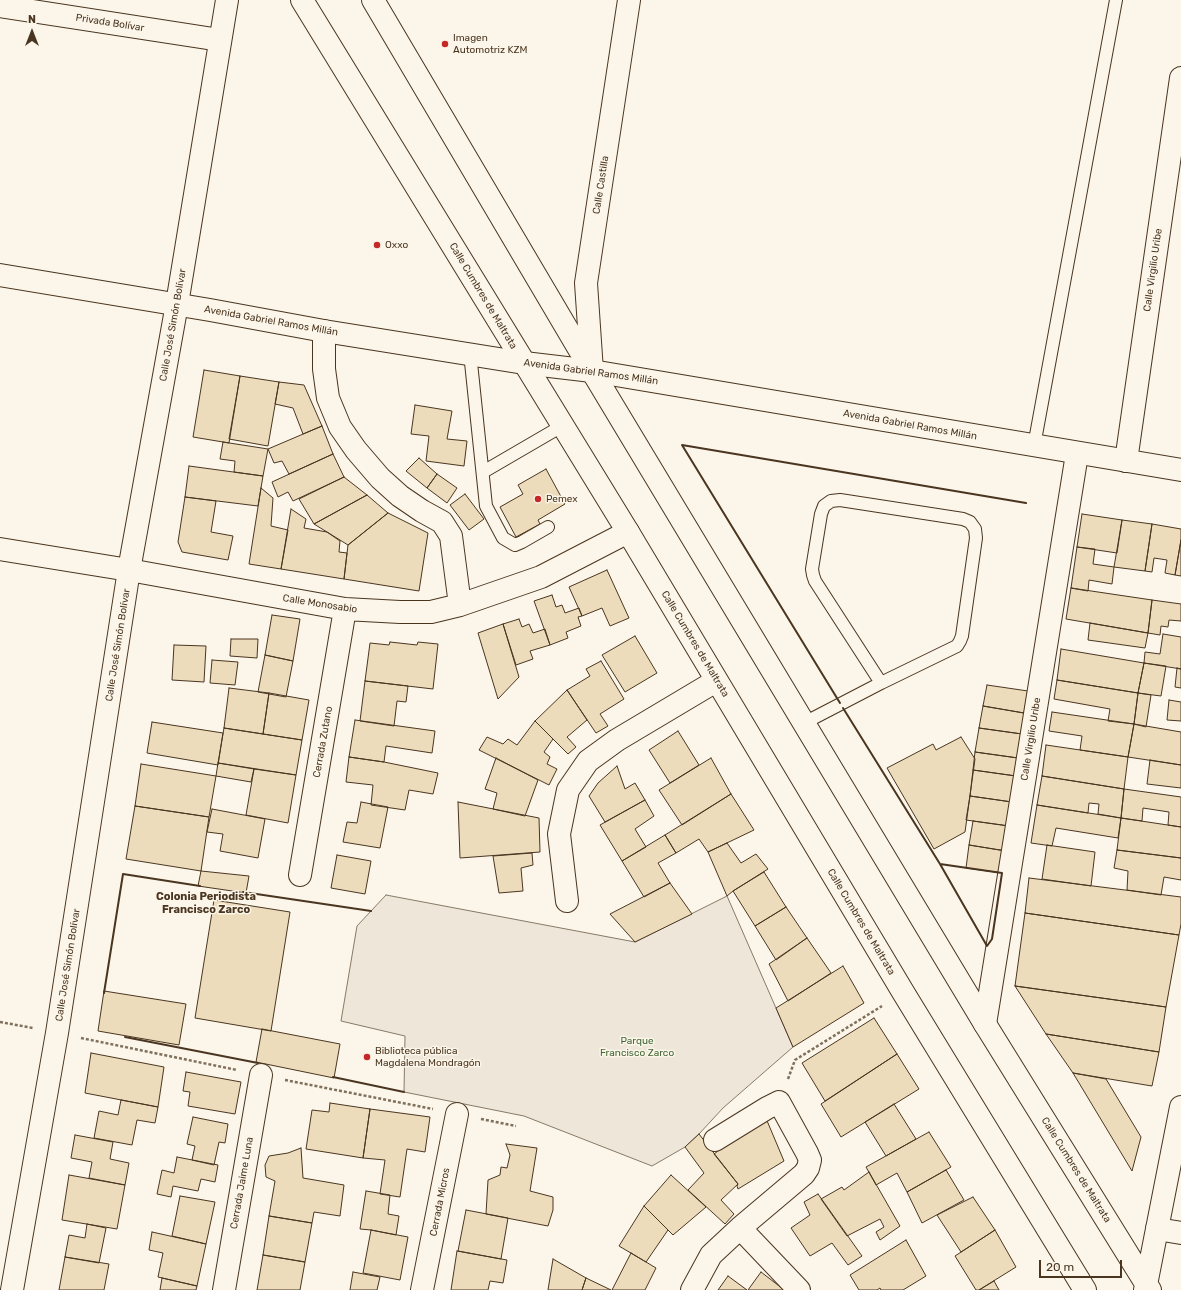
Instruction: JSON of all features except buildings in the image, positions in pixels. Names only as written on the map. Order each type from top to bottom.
[{"type":"street","name":"Calle José Simón Bolívar","points":[[12,1290],[57,1033],[129,570],[177,304],[227,0]]},
{"type":"street","name":"Calle Cumbres de Maltrata","points":[[302,0],[628,532],[716,681],[1085,1290]]},
{"type":"street","name":"Calle Cumbres de Maltrata","points":[[374,0],[592,371],[985,1024],[1147,1288]]},
{"type":"street","name":"Calle Castilla","points":[[592,371],[586,283],[629,0]]},
{"type":"street","name":"Privada Bolívar","points":[[0,6],[220,40]]},
{"type":"street","name":"Calle Virgilio Uribe","points":[[1126,461],[1181,78]]},
{"type":"street","name":"Avenida Gabriel Ramos Millán","points":[[0,275],[524,363],[592,371],[1077,454],[1181,470]]},
{"type":"street","points":[[324,330],[324,369],[328,398],[340,427],[356,450],[380,478],[400,496],[442,522],[451,536],[460,605]]},
{"type":"street","name":"Calle Virgilio Uribe","points":[[985,1024],[1077,454]]},
{"type":"street","name":"Calle Monosabio","points":[[0,549],[129,570],[345,609],[431,612],[460,605],[541,577],[628,532]]},
{"type":"street","name":"Cerrada Zutano","points":[[300,875],[345,609]]},
{"type":"street","points":[[567,901],[560,834],[568,790],[588,761],[617,740],[716,681]]},
{"type":"street","name":"Cerrada Jaime Luna","points":[[224,1290],[261,1075]]},
{"type":"street","points":[[692,1290],[712,1255],[740,1228],[804,1174],[808,1168],[810,1160],[808,1153],[779,1102],[715,1140]]},
{"type":"street","points":[[1147,1288],[1181,1107]]},
{"type":"street","name":"Cerrada Micros","points":[[422,1290],[457,1114]]},
{"type":"street","points":[[740,1228],[799,1290]]},
{"type":"street","points":[[1157,1229],[1181,1234]]},
{"type":"lane","points":[[1034,446],[1116,0]]},
{"type":"lane","points":[[470,353],[486,506],[503,538],[515,545],[548,527]]},
{"type":"lane","points":[[483,472],[562,426]]},
{"type":"lane","points":[[804,723],[881,682],[953,649],[960,641],[976,538],[975,529],[970,522],[963,519],[840,500],[831,501],[824,506],[820,514],[812,570],[813,575],[815,581],[881,682]]},
{"type":"path","points":[[779,1102],[795,1060],[904,992]]},
{"type":"green space","name":"Parque Francisco Zarco","points":[[386,895],[635,942],[727,896],[793,1047],[723,1108],[685,1147],[652,1166],[524,1116],[404,1092],[405,1036],[341,1021],[357,926]]},
{"type":"wall","points":[[840,703],[682,445],[1026,503]]},
{"type":"wall","points":[[843,708],[940,864]]},
{"type":"wall","points":[[940,864],[1002,873],[992,939],[987,946],[940,864]]},
{"type":"wall","points":[[104,993],[123,874],[200,886]]},
{"type":"wall","points":[[243,892],[371,911]]},
{"type":"wall","points":[[125,1037],[258,1063]]},
{"type":"wall","points":[[333,1077],[404,1092]]},
{"type":"place","name":"Imagen Automotriz KZM","points":[[445,44]]},
{"type":"place","name":"Oxxo","points":[[377,245]]},
{"type":"place","name":"Pemex","points":[[538,499]]},
{"type":"place","name":"Biblioteca pública Magdalena Mondragón","points":[[367,1057]]},
{"type":"district","name":"Colonia Periodista Francisco Zarco","points":[[206,903]]}]
